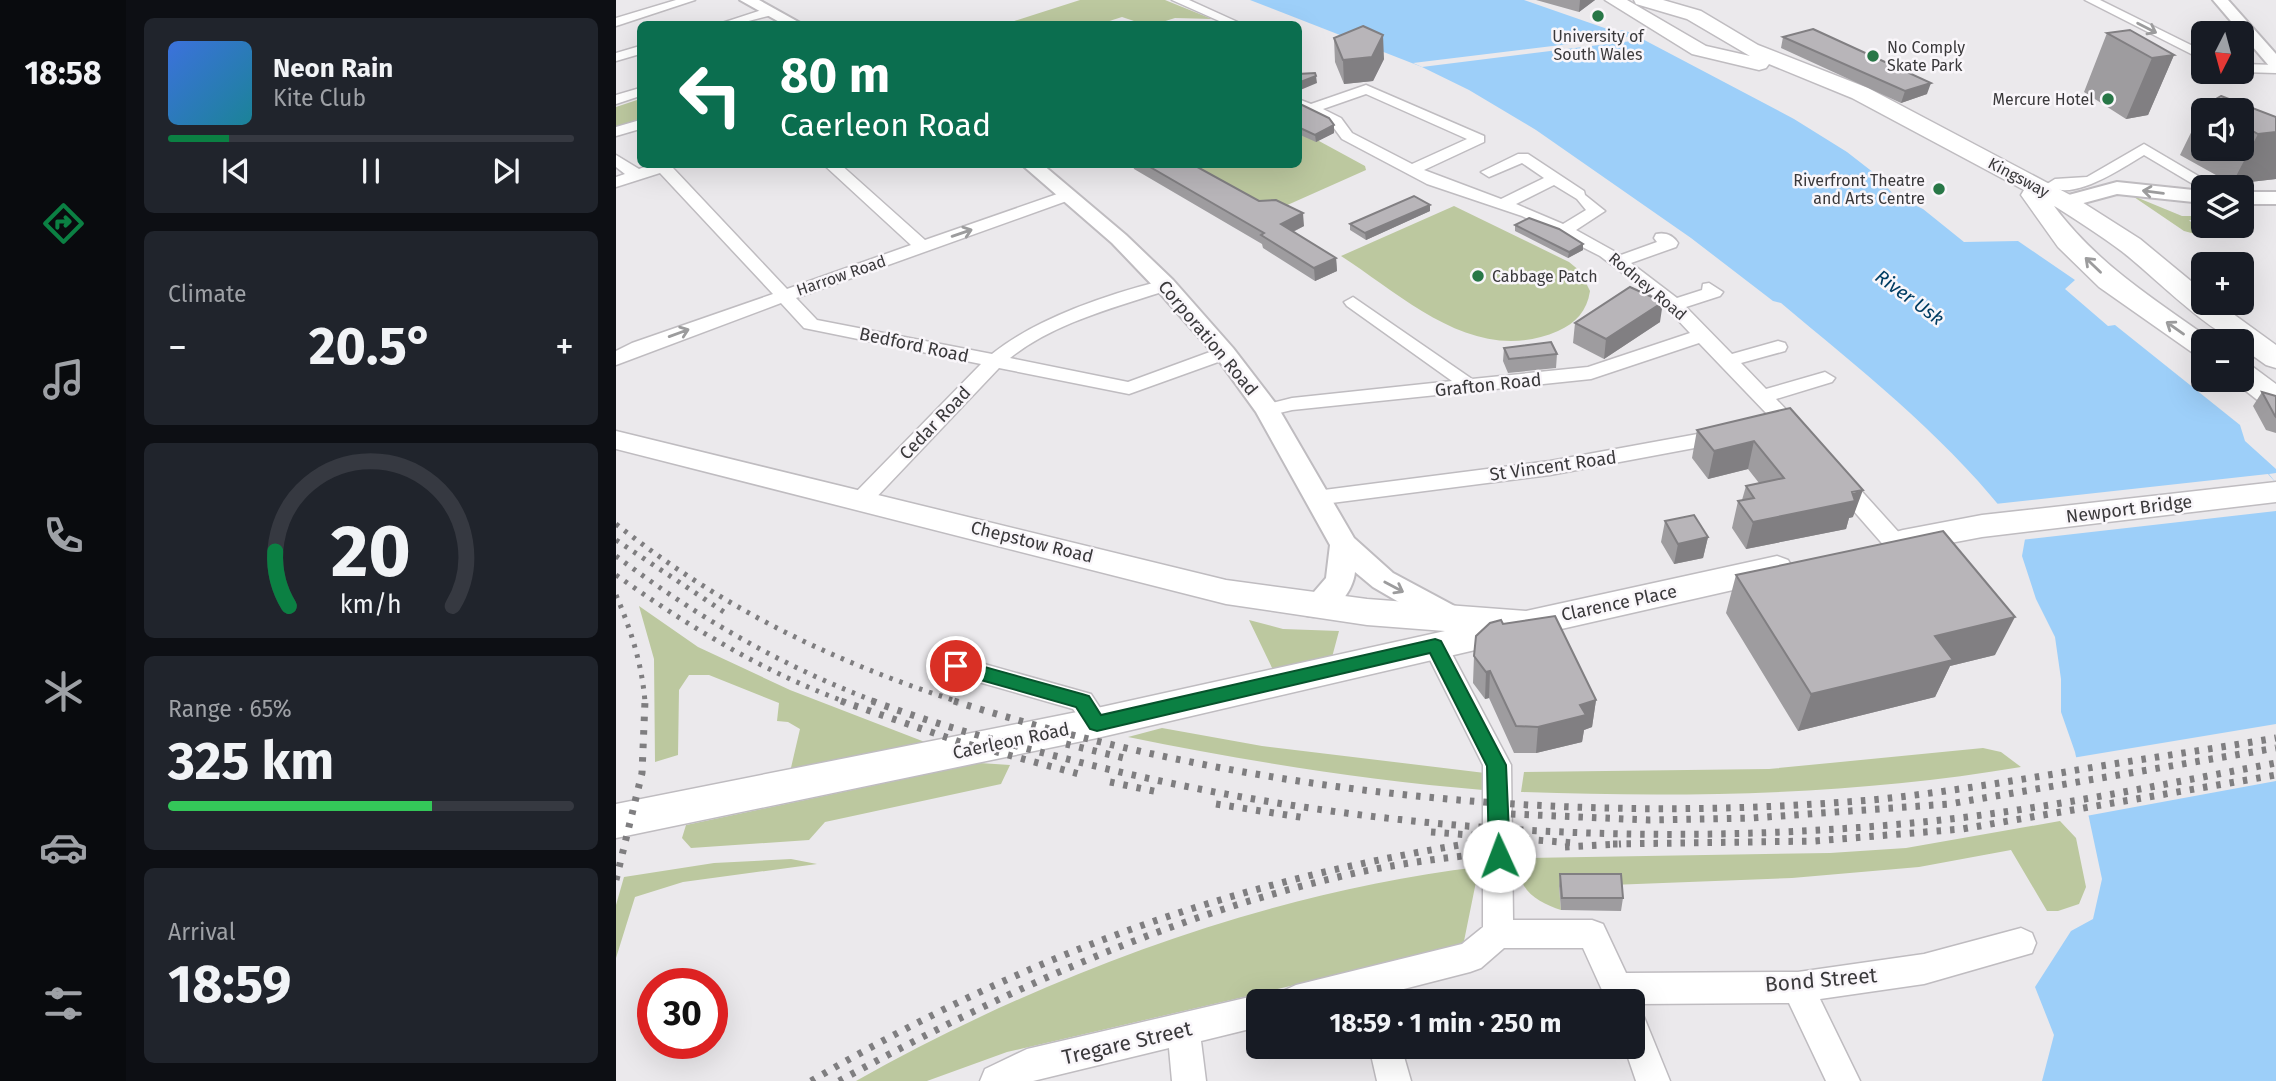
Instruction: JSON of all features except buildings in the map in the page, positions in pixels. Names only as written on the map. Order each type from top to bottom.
[{"type":"main road","name":"Kingsway","points":[[1614,0],[1713,55],[1783,69],[1818,82],[2078,194]]},
{"type":"main road","name":"Kingsway","points":[[1643,0],[1694,15],[1756,51],[1824,76],[1925,126],[2078,194],[2131,245],[2219,318],[2275,377]]},
{"type":"main road","points":[[1713,55],[1705,46],[1706,41],[1718,37],[1736,40]]},
{"type":"main road","name":"Kingsway","points":[[2078,194],[2075,219],[2111,245],[2212,329]]},
{"type":"main road","points":[[2191,278],[2149,242],[2078,194],[2067,241],[2109,281],[2191,339]]},
{"type":"main road","points":[[2237,315],[2276,344]]},
{"type":"main road","points":[[2254,361],[2275,377]]},
{"type":"main road","points":[[2254,374],[2275,377]]},
{"type":"main road","name":"Chepstow Road","points":[[616,440],[1226,592],[1443,632]]},
{"type":"main road","name":"Newport Bridge","points":[[1881,546],[1982,526],[2276,492]]},
{"type":"main road","name":"Clarence Place","points":[[1526,624],[1801,563]]},
{"type":"main road","name":"Caerleon Road","points":[[616,821],[1097,723],[1443,632],[1526,624]]},
{"type":"street","points":[[616,22],[689,0]]},
{"type":"street","points":[[747,0],[788,21]]},
{"type":"street","points":[[1178,0],[1229,21]]},
{"type":"street","points":[[2091,0],[2191,50]]},
{"type":"street","points":[[2220,0],[2276,67]]},
{"type":"street","points":[[736,21],[768,12]]},
{"type":"street","points":[[616,57],[637,52]]},
{"type":"street","points":[[2254,68],[2276,67]]},
{"type":"street","points":[[1305,106],[1361,89],[1405,104],[1479,139],[1412,170]]},
{"type":"street","points":[[616,100],[637,93]]},
{"type":"street","name":"Rodney Road","points":[[1305,106],[1336,121],[1347,136],[1412,170],[1441,184],[1503,204],[1566,229],[1620,261],[1674,305],[1807,444]]},
{"type":"street","points":[[616,132],[637,125]]},
{"type":"street","points":[[2078,194],[2144,149],[2191,176]]},
{"type":"street","points":[[1489,172],[1523,157],[1597,211],[1566,229]]},
{"type":"street","points":[[616,160],[637,175]]},
{"type":"street","points":[[616,182],[660,168]]},
{"type":"street","name":"Bedford Road","points":[[668,168],[811,324],[1129,388],[1225,353]]},
{"type":"street","points":[[834,168],[923,247]]},
{"type":"street","name":"Corporation Road","points":[[1035,168],[1069,195],[1165,285],[1225,353],[1267,410],[1345,545]]},
{"type":"street","points":[[1503,204],[1554,179]]},
{"type":"street","points":[[2078,194],[2127,189],[2191,196]]},
{"type":"street","name":"Harrow Road","points":[[616,359],[639,347],[1069,195]]},
{"type":"street","points":[[2254,198],[2276,198]]},
{"type":"street","points":[[1585,201],[1614,201]]},
{"type":"street","points":[[1620,261],[1670,243],[1662,238]]},
{"type":"street","name":"Cedar Road","points":[[862,500],[994,362],[1019,342],[1044,328],[1165,285]]},
{"type":"street","points":[[1674,305],[1714,292],[1709,288]]},
{"type":"street","points":[[1353,302],[1462,379],[1464,387]]},
{"type":"street","name":"Grafton Road","points":[[1267,410],[1292,404],[1591,373],[1703,335]]},
{"type":"street","points":[[1727,361],[1778,347]]},
{"type":"street","points":[[1762,397],[1825,378]]},
{"type":"street","name":"St Vincent Road","points":[[1316,498],[1562,466],[1787,423]]},
{"type":"street","points":[[1825,464],[1881,546]]},
{"type":"street","points":[[1316,607],[1340,582],[1345,545]]},
{"type":"street","points":[[1345,545],[1443,632],[1497,765],[1500,878],[1498,934]]},
{"type":"street","points":[[956,666],[1082,701],[1097,723]]},
{"type":"street","points":[[1380,989],[1470,957],[1498,934],[1592,934],[1617,989]]},
{"type":"street","name":"Bond Street","points":[[1645,994],[1798,987],[1924,969],[2021,943]]},
{"type":"street","points":[[1798,987],[1843,1081]]},
{"type":"street","name":"Tregare Street","points":[[997,1081],[1027,1066],[1246,1014]]},
{"type":"street","points":[[1183,1030],[1189,1081]]},
{"type":"street","points":[[1388,1059],[1394,1081]]},
{"type":"street","points":[[1645,1059],[1653,1081]]},
{"type":"green space","points":[[1080,0],[1165,0],[1212,19],[1134,21],[1122,17],[1109,21],[1014,21]]},
{"type":"green space","points":[[637,100],[637,123],[616,131],[616,107]]},
{"type":"green space","points":[[1302,135],[1319,141],[1365,166],[1366,170],[1267,214],[1178,168],[1302,168]]},
{"type":"green space","points":[[2131,195],[2182,216],[2191,216],[2191,233],[2184,231]]},
{"type":"green space","name":"Cabbage Patch","points":[[1454,206],[1569,262],[1580,271],[1590,291],[1580,316],[1558,331],[1528,340],[1499,340],[1470,334],[1417,308],[1341,256]]},
{"type":"green space","points":[[639,606],[698,647],[790,690],[930,744],[790,772],[800,729],[788,722],[777,721],[779,703],[709,675],[689,675],[679,690],[678,755],[655,762],[654,659]]},
{"type":"green space","points":[[1249,620],[1283,629],[1339,631],[1331,661],[1274,672]]},
{"type":"green space","points":[[1162,728],[1262,746],[1485,773],[1483,790],[1305,769],[1128,737]]},
{"type":"green space","points":[[1983,748],[2001,752],[2021,767],[1896,784],[1834,789],[1647,795],[1521,792],[1524,772],[1769,769]]},
{"type":"green space","points":[[980,763],[1010,765],[1001,784],[825,822],[809,840],[691,848],[682,838],[686,825]]},
{"type":"green space","points":[[2060,821],[2076,838],[2086,887],[2079,904],[2058,911],[2047,911],[2011,850],[1919,867],[1792,878],[1559,887],[1561,910],[1535,898],[1523,884],[1521,877],[1527,858],[1830,853],[1906,848]]},
{"type":"green space","points":[[791,859],[817,864],[683,882],[635,897],[616,958],[616,905],[624,877],[714,863]]},
{"type":"green space","points":[[1479,867],[1463,946],[1278,989],[1246,989],[1246,996],[1007,1052],[927,1081],[856,1081],[1002,1007],[1158,944],[1318,896],[1399,879]]},
{"type":"water","name":"River Usk","points":[[1250,0],[1524,0],[1616,32],[1623,30],[1631,33],[1794,119],[1847,152],[1874,173],[1895,196],[1923,209],[1964,242],[2018,241],[2075,280],[2065,289],[2108,326],[2115,325],[2191,386],[2191,392],[2199,392],[2240,425],[2245,441],[2276,469],[2276,473],[2269,474],[2276,483],[2276,1081],[2042,1081],[2054,1035],[2035,987],[2071,931],[2093,919],[2102,879],[2075,752],[2061,712],[2061,679],[2055,637],[2036,599],[2022,556],[2025,539],[1971,473],[1910,413],[1781,303],[1773,301],[1691,238],[1536,130],[1469,90],[1422,67]]},
{"type":"pier","points":[[1643,35],[1648,39],[1422,67],[1413,63]]},
{"type":"pier","points":[[2268,474],[2276,483],[2276,511],[2021,540],[1995,504]]},
{"type":"pier","points":[[2276,724],[2276,781],[2086,816],[2072,758]]},
{"type":"railway","points":[[616,524],[696,581],[779,629],[866,669],[959,702]]},
{"type":"railway","points":[[616,540],[727,614]]},
{"type":"railway","points":[[616,556],[709,620],[774,657],[877,702]]},
{"type":"railway","points":[[616,575],[727,646],[785,677],[846,702]]},
{"type":"railway","points":[[616,595],[635,647],[645,702]]},
{"type":"railway","points":[[841,701],[960,742],[1083,775]]},
{"type":"railway","points":[[872,701],[971,733],[1071,760],[1175,784],[1281,804],[1494,828],[1602,833],[1709,834],[1923,822],[2056,804],[2276,763]]},
{"type":"railway","points":[[954,701],[1065,733],[1178,759],[1292,780],[1408,795],[1524,805],[1640,809],[1756,807],[1898,797],[2276,738]]},
{"type":"railway","points":[[616,880],[642,773],[645,702]]},
{"type":"railway","points":[[1066,744],[1124,758]]},
{"type":"railway","points":[[1511,814],[1649,820],[1752,818],[1949,804],[2276,748]]},
{"type":"railway","points":[[1613,844],[1815,841],[1962,829],[2276,775]]},
{"type":"railway","points":[[1110,782],[1158,792]]},
{"type":"railway","points":[[1216,804],[1306,818]]},
{"type":"railway","points":[[1431,832],[1574,843]]},
{"type":"railway","points":[[811,1081],[971,996],[1130,930],[1295,879],[1472,843]]},
{"type":"railway","points":[[1565,847],[1621,844]]},
{"type":"railway","points":[[839,1081],[1023,988],[1086,960],[1214,912],[1280,892],[1370,870],[1530,849]]},
{"type":"place","name":"University of South Wales","points":[[1598,16]]},
{"type":"place","name":"No Comply Skate Park","points":[[1873,56]]},
{"type":"place","name":"Mercure Hotel","points":[[2108,99]]},
{"type":"place","name":"Riverfront Theatre and Arts Centre","points":[[1939,189]]},
{"type":"place","name":"Cabbage Patch","points":[[1478,276]]},
{"type":"route","points":[[956,666],[1082,701],[1097,723],[1435,646],[1497,765],[1499,856]]}]
